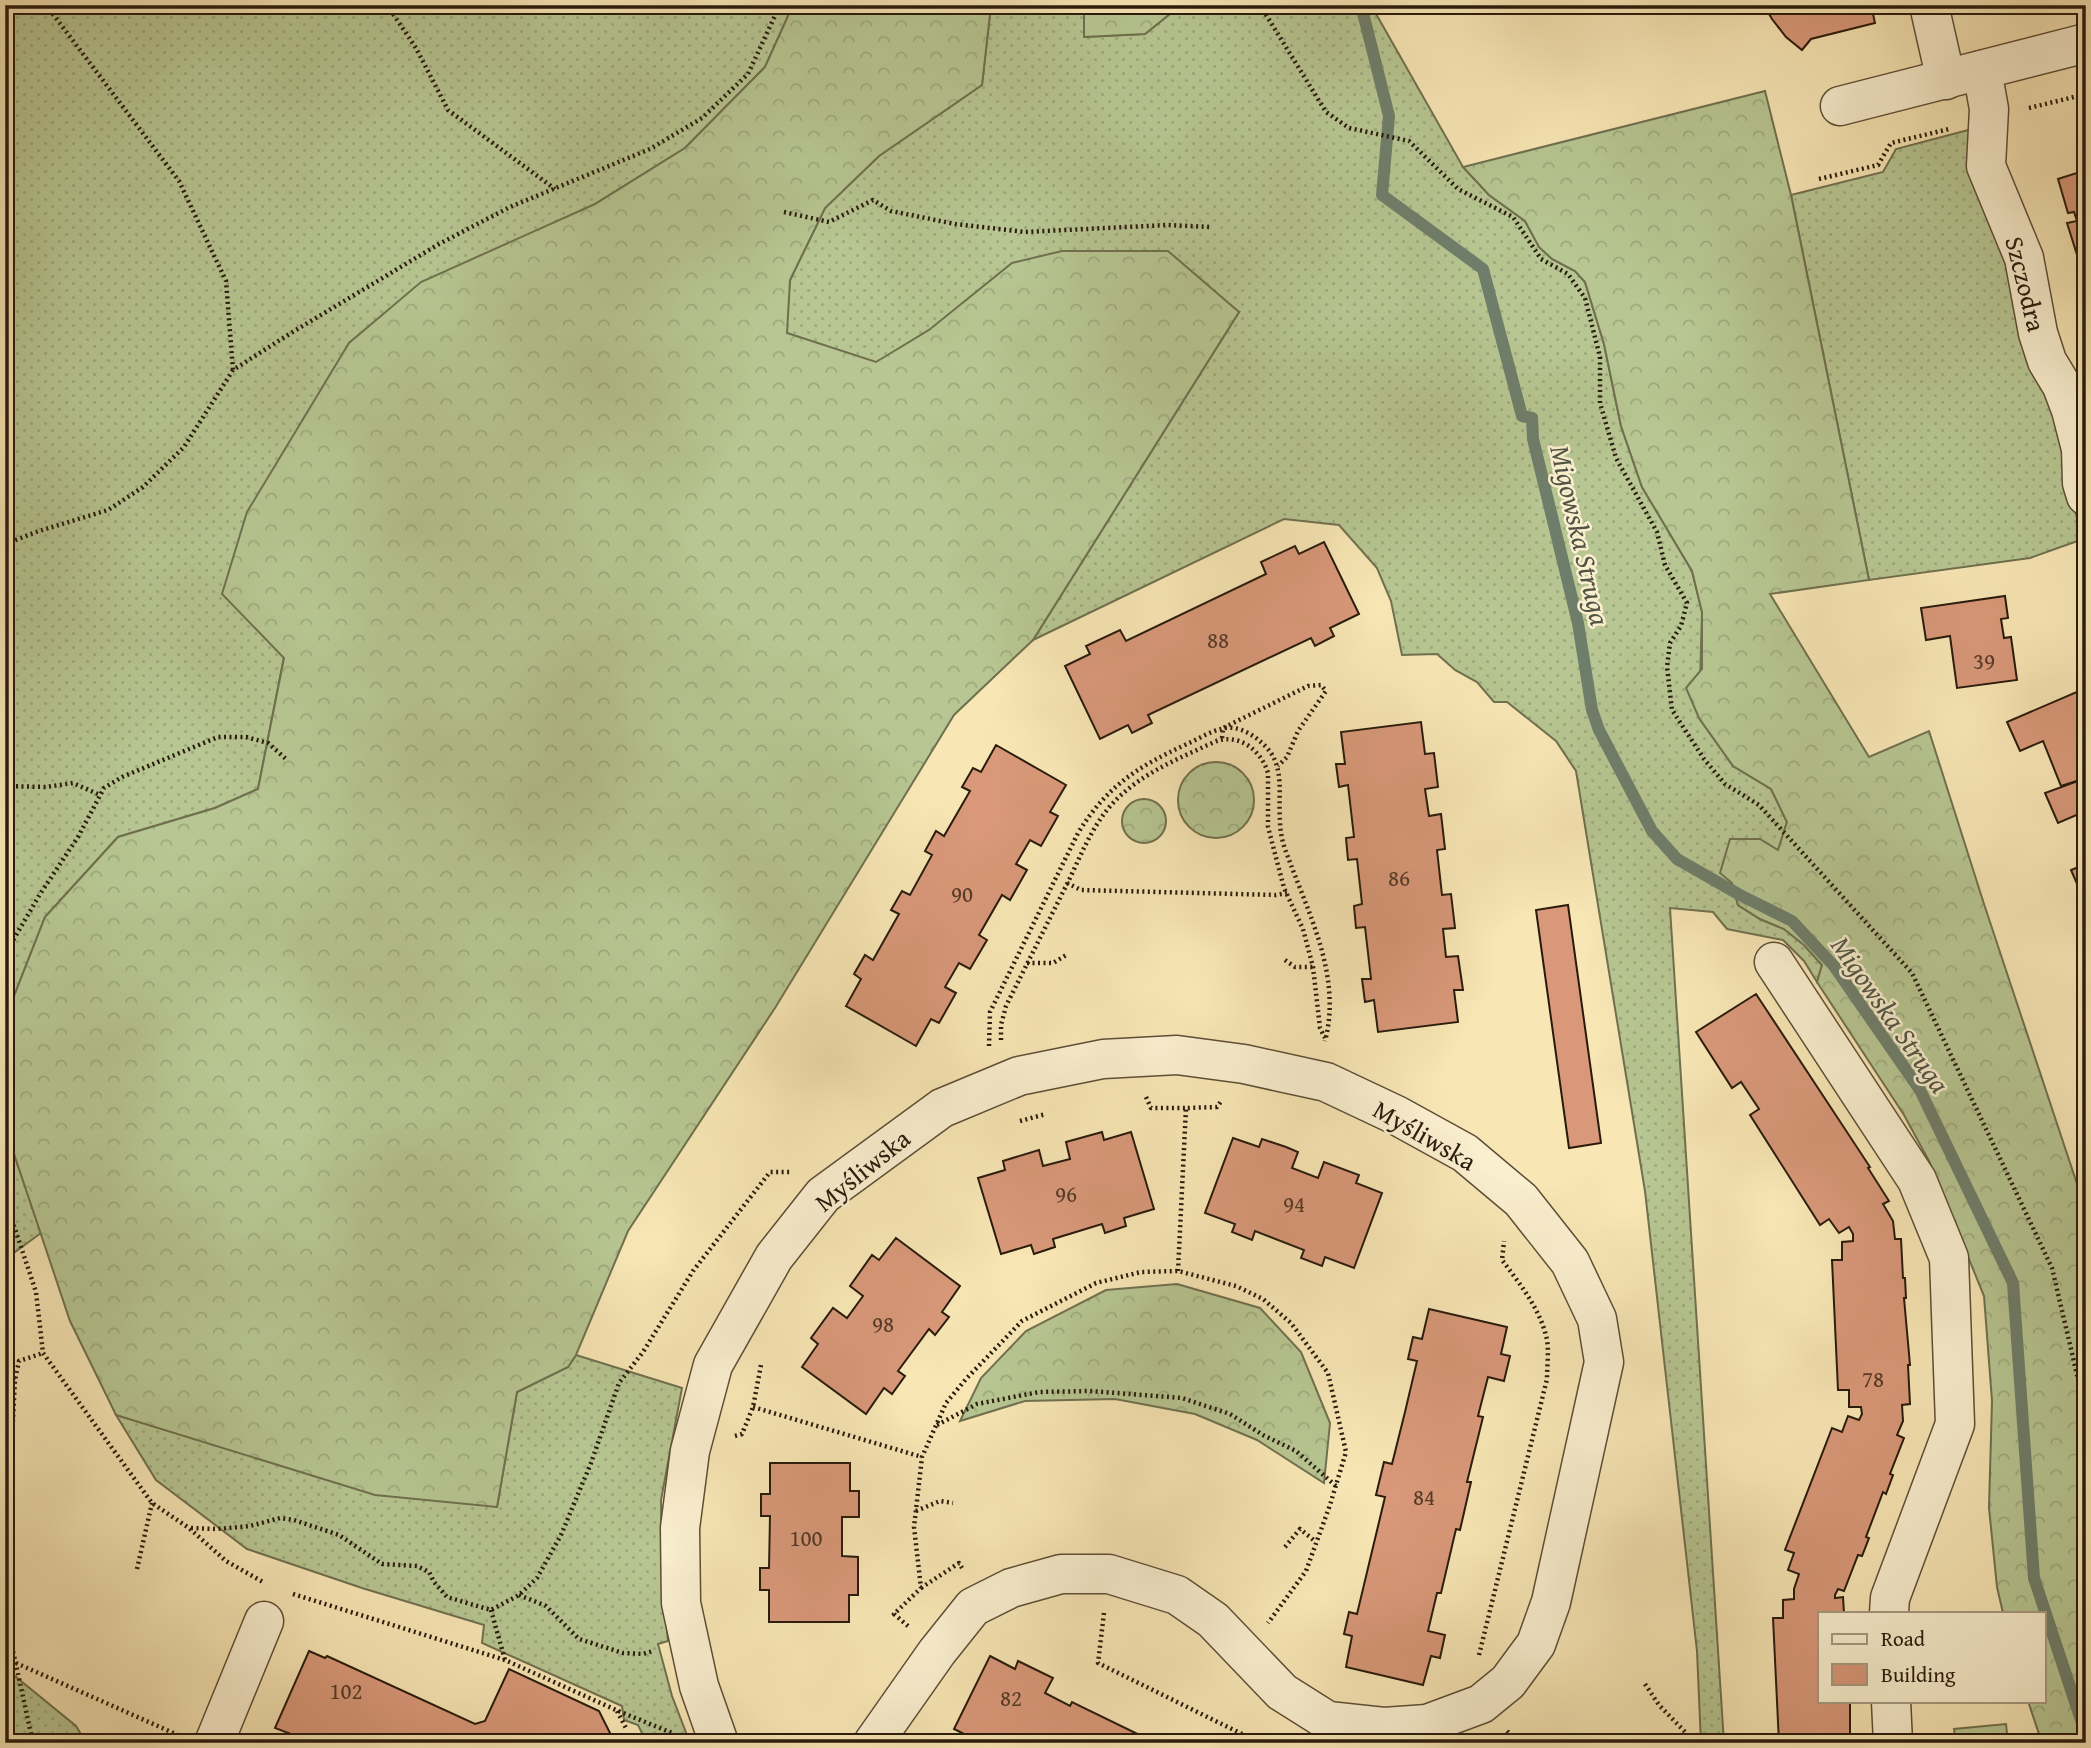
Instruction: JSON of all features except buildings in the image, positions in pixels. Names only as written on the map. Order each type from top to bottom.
[{"type":"street","points":[[1929,5],[1946,79]]},
{"type":"street","points":[[1840,106],[2086,43]]},
{"type":"street","name":"Szczodra","points":[[1982,70],[1989,109],[1986,166],[2024,258],[2038,333],[2047,361],[2062,386],[2071,410],[2081,449],[2082,483],[2086,496]]},
{"type":"street","points":[[1774,961],[1917,1180],[1949,1258],[1955,1424],[1890,1598],[1889,1612]]},
{"type":"street","name":"Myśliwska","points":[[701,1740],[699,1686],[681,1603],[680,1528],[690,1451],[713,1365],[774,1257],[823,1195],[942,1108],[1000,1073],[1019,1076],[1103,1059],[1177,1055],[1244,1064],[1326,1082],[1396,1115],[1465,1153],[1521,1200],[1570,1262],[1597,1319],[1604,1362],[1551,1602],[1536,1644],[1508,1682],[1481,1704],[1427,1724],[1384,1727],[1328,1721],[1282,1692],[1213,1620],[1177,1595],[1108,1574],[1061,1574],[1011,1588],[973,1607],[937,1652],[873,1743]]},
{"type":"street","points":[[199,1740],[273,1599]]},
{"type":"street","points":[[1891,1702],[1893,1743]]},
{"type":"path","points":[[46,5],[179,181],[226,281],[233,370]]},
{"type":"path","points":[[387,5],[416,48],[447,110],[555,190]]},
{"type":"path","points":[[5,544],[108,510],[143,487],[184,447],[233,370],[291,333],[439,244],[510,207],[650,149],[702,118],[748,74],[780,5]]},
{"type":"path","points":[[1260,5],[1326,112],[1349,128],[1409,141],[1458,189],[1513,217],[1541,260],[1568,274],[1585,298],[1600,357],[1600,403],[1616,458],[1657,532],[1665,565],[1687,603],[1681,626],[1670,643],[1667,667],[1672,710],[1704,759],[1725,784],[1759,805],[1912,973],[2052,1268],[2086,1413]]},
{"type":"path","points":[[784,212],[829,222],[873,200],[891,211],[955,224],[1025,232],[1167,225],[1211,227]]},
{"type":"path","points":[[1000,1073],[987,1038],[990,1012],[1092,810],[1118,783],[1148,762],[1308,686],[1321,685],[1326,691],[1278,766]]},
{"type":"path","points":[[1222,738],[1223,728]]},
{"type":"path","points":[[1223,728],[1244,730],[1262,742],[1278,766],[1282,841],[1326,961],[1331,1022],[1317,1080]]},
{"type":"path","points":[[5,954],[40,894],[79,837],[104,788],[122,777],[218,737],[246,737],[268,743],[286,759]]},
{"type":"path","points":[[1000,1073],[1001,1025],[1006,1006],[1091,831],[1120,797],[1158,768],[1222,738],[1241,741],[1259,753],[1266,764],[1268,827],[1276,863],[1303,929],[1313,967],[1320,1028],[1326,1039]]},
{"type":"path","points":[[5,786],[46,787],[73,783],[100,795]]},
{"type":"path","points":[[1067,883],[1081,890],[1276,895],[1286,892]]},
{"type":"path","points":[[1027,963],[1052,964],[1068,954]]},
{"type":"path","points":[[1285,960],[1295,967],[1313,967]]},
{"type":"path","points":[[1144,1095],[1151,1108],[1186,1108],[1217,1107],[1226,1094]]},
{"type":"path","points":[[1178,1271],[1186,1108]]},
{"type":"path","points":[[1008,1125],[1059,1110]]},
{"type":"path","points":[[189,1528],[250,1526],[279,1518],[294,1520],[339,1535],[382,1564],[417,1566],[429,1572],[447,1597],[491,1610],[519,1595],[537,1578],[561,1535],[591,1463],[619,1383],[643,1352],[693,1271],[770,1172],[793,1172],[823,1195]]},
{"type":"path","points":[[5,1199],[36,1292],[43,1353],[152,1503],[189,1528],[273,1599],[505,1660],[616,1710],[701,1740]]},
{"type":"path","points":[[5,1209],[9,1214]]},
{"type":"path","points":[[1505,1234],[1502,1260],[1523,1289],[1542,1323],[1548,1343],[1547,1378],[1478,1651],[1481,1704],[1518,1743]]},
{"type":"path","points":[[937,1652],[894,1614],[921,1588],[914,1527],[922,1457],[946,1404],[966,1378],[1022,1321],[1096,1283],[1141,1272],[1178,1271],[1236,1286],[1264,1299],[1291,1323],[1328,1373],[1346,1452],[1306,1571],[1245,1652]]},
{"type":"path","points":[[5,1576],[15,1381],[19,1362],[43,1353]]},
{"type":"path","points":[[731,1437],[742,1434],[752,1407],[762,1361]]},
{"type":"path","points":[[5,1374],[15,1381]]},
{"type":"path","points":[[936,1426],[977,1404],[1039,1392],[1090,1391],[1182,1398],[1230,1414],[1296,1451],[1336,1486]]},
{"type":"path","points":[[752,1407],[922,1457]]},
{"type":"path","points":[[916,1511],[940,1501],[953,1503]]},
{"type":"path","points":[[137,1569],[152,1503]]},
{"type":"path","points":[[1285,1547],[1300,1529],[1316,1542]]},
{"type":"path","points":[[1108,1574],[1098,1663],[1246,1737],[1286,1740]]},
{"type":"path","points":[[519,1595],[546,1606],[579,1639],[623,1653],[643,1654],[654,1651]]},
{"type":"path","points":[[491,1610],[505,1660]]},
{"type":"path","points":[[5,1614],[33,1743]]},
{"type":"path","points":[[16,1663],[199,1740]]},
{"type":"path","points":[[1645,1684],[1659,1705],[1687,1734],[1688,1743]]},
{"type":"path","points":[[616,1710],[626,1728]]},
{"type":"green space","points":[[5,5],[793,5],[765,67],[685,148],[595,204],[284,657],[258,789],[215,808],[118,837],[45,917],[9,1009],[5,1046]]},
{"type":"green space","points":[[793,5],[991,5],[982,85],[879,156],[825,208],[790,280],[787,333],[876,362],[929,330],[1012,263],[1062,251],[1168,251],[1239,312],[1033,640],[954,715],[775,1008],[628,1231],[576,1355],[568,1367],[517,1392],[497,1507],[375,1495],[116,1415],[70,1321],[5,1127],[5,1046],[9,1009],[45,917],[118,837],[215,808],[258,789],[284,658],[222,594],[247,512],[349,343],[421,282],[595,204],[685,148],[765,67]]},
{"type":"green space","points":[[991,5],[1084,5],[1084,37],[1145,34],[1181,5],[1371,5],[1463,167],[1489,195],[1525,221],[1539,247],[1552,259],[1575,271],[1585,282],[1604,344],[1621,426],[1642,487],[1692,571],[1702,612],[1699,718],[1733,766],[1771,789],[1787,822],[1778,851],[1732,883],[1738,905],[1760,919],[1784,929],[1804,945],[1822,965],[1817,982],[1804,961],[1783,940],[1727,929],[1713,912],[1670,908],[1724,1743],[1701,1743],[1697,1651],[1645,1191],[1576,771],[1556,741],[1507,702],[1494,702],[1477,682],[1455,670],[1437,654],[1402,655],[1391,601],[1377,568],[1339,525],[1284,519],[1033,640],[1239,312],[929,330],[876,363],[786,333],[790,280],[825,208],[879,156],[982,85]]},
{"type":"green space","points":[[1084,5],[1181,5],[1145,34],[1084,37]]},
{"type":"green space","points":[[1765,91],[1791,195],[1869,580],[1770,594],[1869,757],[1929,731],[2086,1211],[2086,1743],[2042,1743],[2028,1702],[2046,1702],[2046,1612],[2003,1612],[1997,1587],[1989,1508],[1992,1401],[1984,1296],[1929,1161],[1904,1115],[1817,982],[1822,965],[1804,945],[1784,929],[1760,919],[1738,905],[1732,883],[1720,873],[1730,839],[1760,839],[1778,850],[1787,822],[1771,789],[1733,766],[1699,718],[1686,688],[1702,669],[1702,612],[1692,571],[1642,487],[1621,426],[1604,344],[1585,282],[1575,271],[1552,259],[1539,247],[1525,221],[1489,195],[1463,167]]},
{"type":"green space","points":[[1972,129],[1997,227],[2055,412],[2069,489],[2083,539],[2030,558],[1869,580],[1791,195],[1883,172],[1896,149]]},
{"type":"green space","points":[[1209,762],[1223,762],[1237,768],[1248,779],[1254,800],[1251,815],[1243,827],[1223,838],[1209,838],[1195,832],[1184,821],[1178,807],[1178,793],[1184,779],[1195,768]]},
{"type":"green space","points":[[1144,799],[1159,806],[1166,821],[1159,836],[1144,843],[1129,836],[1122,821],[1129,806]]},
{"type":"green space","points":[[5,1127],[41,1233],[7,1258],[13,1287],[5,1344]]},
{"type":"green space","points":[[1177,1284],[1260,1308],[1301,1352],[1330,1423],[1324,1483],[1257,1440],[1195,1414],[1115,1399],[1025,1401],[960,1421],[981,1378],[1026,1331],[1106,1290]]},
{"type":"green space","points":[[576,1355],[682,1388],[661,1500],[662,1576],[668,1641],[658,1644],[672,1696],[690,1743],[647,1743],[638,1725],[624,1720],[622,1706],[482,1643],[484,1625],[247,1549],[156,1480],[116,1415],[239,1452],[497,1507],[517,1392],[568,1367]]},
{"type":"green space","points":[[5,1668],[76,1726],[86,1743],[5,1743]]},
{"type":"green space","points":[[2006,1724],[2008,1743],[1956,1743],[1954,1729]]},
{"type":"waterway","name":"Migowska Struga","points":[[1361,5],[1389,116],[1382,195],[1483,269],[1522,416],[1532,418],[1533,439],[1578,623],[1592,710],[1599,730],[1652,831],[1677,859],[1792,921],[1834,966],[1920,1090],[2013,1283],[2034,1578],[2045,1612]]},
{"type":"waterway","name":"Migowska Struga","points":[[2046,1614],[2086,1735]]}]
